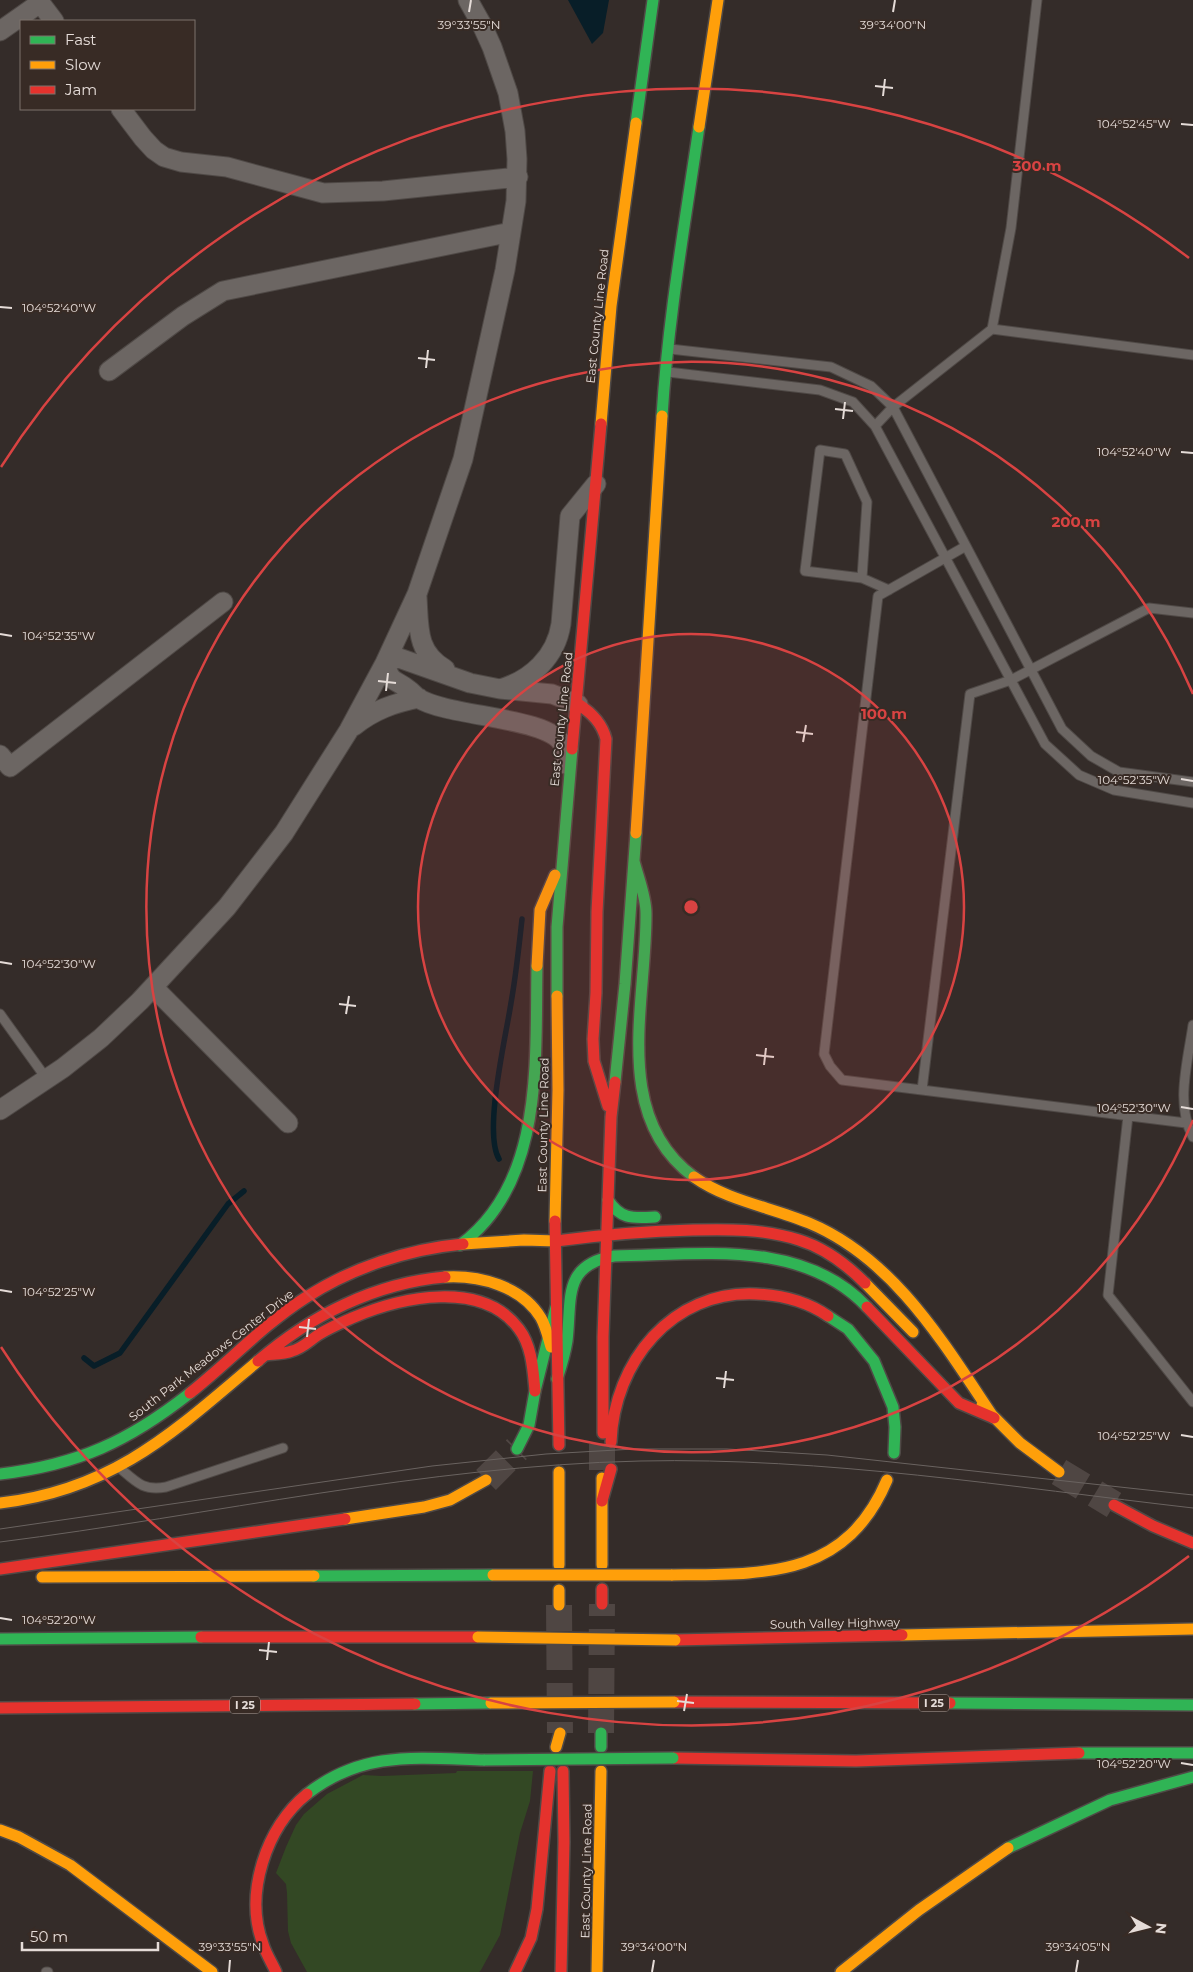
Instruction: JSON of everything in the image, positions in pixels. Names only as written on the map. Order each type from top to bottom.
[{"type":"main road","name":"East County Line Road","points":[[559,1445],[556,1307],[558,927],[567,800],[578,704],[610,306],[653,0]]},
{"type":"main road","points":[[718,0],[665,372],[646,704],[625,984],[611,1118],[606,1256],[607,1442],[616,1399],[624,1375],[640,1350],[658,1329],[685,1309],[701,1301],[721,1295],[756,1292],[793,1299],[820,1309],[832,1315],[855,1335],[881,1373],[889,1394],[894,1416],[894,1454]]},
{"type":"main road","points":[[578,704],[600,722],[606,739],[597,912],[596,993],[593,1039],[594,1061],[611,1118]]},
{"type":"main road","points":[[460,1245],[482,1226],[498,1204],[513,1174],[526,1137],[534,1085],[540,908],[563,858]]},
{"type":"main road","points":[[634,861],[646,911],[639,1019],[641,1082],[646,1108],[652,1125],[663,1144],[685,1170],[711,1189],[809,1223],[844,1240],[864,1254],[894,1282],[945,1344],[994,1418]]},
{"type":"main road","points":[[608,1200],[616,1212],[622,1216],[635,1218],[670,1216]]},
{"type":"main road","name":"South Park Meadows Center Drive","points":[[0,1474],[22,1472],[68,1461],[123,1440],[184,1397],[278,1317],[307,1297],[340,1278],[372,1264],[410,1253],[460,1245],[520,1239],[556,1241],[607,1234],[724,1228],[758,1230],[783,1235],[835,1257],[873,1290],[921,1339],[901,1307],[858,1265],[821,1240],[778,1221],[751,1216]]},
{"type":"main road","points":[[557,1379],[567,1339],[569,1297],[573,1284],[587,1264],[606,1256],[747,1254],[777,1259],[817,1270],[844,1286],[863,1302],[959,1403],[994,1418]]},
{"type":"main road","points":[[0,1503],[43,1496],[75,1487],[119,1467],[143,1454],[170,1434],[304,1326],[364,1297],[410,1283],[454,1275],[487,1280],[514,1290],[539,1315],[548,1337],[557,1379]]},
{"type":"main road","points":[[266,1355],[296,1350],[339,1324],[364,1313],[394,1304],[438,1296],[473,1298],[491,1304],[514,1322],[526,1340],[534,1366],[535,1392]]},
{"type":"main road","points":[[517,1449],[529,1425],[535,1392],[556,1307]]},
{"type":"main road","points":[[941,1361],[1020,1443],[1059,1472]]},
{"type":"main road","points":[[602,1565],[602,1501],[607,1470]]},
{"type":"main road","points":[[559,1472],[559,1565]]},
{"type":"main road","points":[[0,1568],[424,1507],[450,1500],[486,1480]]},
{"type":"main road","points":[[0,1577],[671,1575],[774,1572],[814,1559],[838,1546],[869,1515],[887,1480]]},
{"type":"main road","points":[[1114,1505],[1153,1526],[1193,1543]]},
{"type":"main road","points":[[602,1589],[602,1604]]},
{"type":"main road","points":[[559,1590],[559,1605]]},
{"type":"main road","name":"South Valley Highway","points":[[0,1640],[302,1636],[675,1640],[1193,1629]]},
{"type":"main road","name":"I 25","points":[[0,1708],[674,1702],[1011,1703],[1193,1706]]},
{"type":"main road","points":[[559,1747],[560,1733]]},
{"type":"main road","points":[[601,1733],[601,1747]]},
{"type":"main road","points":[[276,1972],[266,1952],[259,1928],[257,1906],[258,1880],[272,1838],[281,1822],[294,1806],[332,1776],[353,1767],[378,1761],[401,1759],[673,1758],[856,1761],[1101,1752],[1193,1753]]},
{"type":"main road","points":[[516,1972],[531,1938],[537,1909],[550,1771]]},
{"type":"main road","name":"East County Line Road","points":[[562,1972],[563,1771]]},
{"type":"main road","name":"East County Line Road","points":[[597,1972],[601,1771]]},
{"type":"main road","points":[[841,1972],[919,1910],[1002,1851],[1110,1800],[1193,1777]]},
{"type":"main road","points":[[0,1830],[19,1837],[70,1865],[212,1972]]},
{"type":"street","points":[[0,1110],[46,1078],[64,1068],[101,1038],[153,987],[226,907],[284,833],[349,730],[385,663],[417,594],[463,458],[505,270],[518,177],[515,130],[508,93],[492,47],[468,0]]},
{"type":"street","points":[[0,31],[39,1],[53,20]]},
{"type":"street","points":[[122,110],[143,138],[154,150],[164,157],[181,162],[227,167],[323,193],[383,191],[518,177]]},
{"type":"street","points":[[109,371],[183,316],[223,291],[511,232]]},
{"type":"street","points":[[500,690],[532,673],[550,655],[559,638],[570,516],[596,484]]},
{"type":"street","points":[[417,594],[419,624],[425,652],[435,663],[470,683]]},
{"type":"street","points":[[0,755],[10,767],[224,602]]},
{"type":"street","points":[[385,663],[399,658],[470,683],[500,690],[552,694],[578,704]]},
{"type":"street","points":[[385,663],[392,680],[419,698],[468,714],[534,726],[551,734],[563,745],[567,800]]},
{"type":"street","points":[[349,730],[378,710],[419,698]]},
{"type":"street","points":[[153,987],[288,1123]]},
{"type":"lane","points":[[875,426],[894,407],[992,329],[1012,219],[1037,0]]},
{"type":"lane","points":[[992,329],[1193,355]]},
{"type":"lane","points":[[668,349],[831,367],[871,386],[894,407],[1062,729],[1091,756],[1119,772],[1193,782]]},
{"type":"lane","points":[[665,372],[820,390],[853,402],[875,426],[1045,744],[1079,775],[1114,790],[1193,803]]},
{"type":"lane","points":[[862,578],[867,502],[845,454],[820,450],[805,571],[862,578],[889,590]]},
{"type":"lane","points":[[966,546],[878,596],[824,1054],[830,1066],[842,1080],[1186,1123]]},
{"type":"lane","points":[[922,1090],[970,694],[1031,671],[1150,608],[1193,613]]},
{"type":"lane","points":[[0,1014],[46,1078]]},
{"type":"lane","points":[[1193,1025],[1184,1088],[1186,1123],[1193,1137]]},
{"type":"lane","points":[[1128,1116],[1108,1295],[1193,1402]]},
{"type":"lane","points":[[119,1467],[142,1485],[156,1489],[283,1448]]},
{"type":"green space","points":[[457,1771],[533,1771],[530,1801],[520,1833],[500,1935],[481,1970],[479,1972],[307,1972],[291,1943],[288,1931],[286,1884],[276,1873],[296,1825],[304,1814],[327,1794],[363,1775],[456,1773]]},
{"type":"water","points":[[568,0],[609,0],[603,33],[592,44]]},
{"type":"waterway","points":[[499,1159],[493,1128],[494,1106],[522,919]]},
{"type":"waterway","points":[[84,1358],[94,1366],[120,1353],[228,1204],[244,1191]]},
{"type":"tunnel","points":[[602,1443],[602,1470]]},
{"type":"tunnel","points":[[486,1480],[517,1449]]},
{"type":"tunnel","points":[[1059,1472],[1114,1505]]},
{"type":"tunnel","points":[[601,1733],[602,1604]]},
{"type":"tunnel","points":[[559,1605],[560,1733]]},
{"type":"tram line","points":[[0,1529],[432,1466],[546,1454],[634,1449],[727,1449],[827,1455],[1193,1495]]},
{"type":"tram line","points":[[0,1542],[399,1482],[479,1472],[640,1461],[709,1461],[848,1469],[917,1475],[1193,1508]]},
{"type":"traffic: fast","points":[[636,123],[653,0]]},
{"type":"traffic: fast","points":[[662,416],[673,307],[699,127]]},
{"type":"traffic: fast","points":[[557,996],[557,927],[572,749]]},
{"type":"traffic: fast","points":[[615,1082],[625,984],[636,833]]},
{"type":"traffic: fast","points":[[634,861],[646,907],[639,1019],[639,1055],[642,1090],[651,1122],[668,1152],[694,1177]]},
{"type":"traffic: fast","points":[[460,1245],[488,1219],[508,1188],[521,1154],[530,1117],[534,1079],[537,966]]},
{"type":"traffic: fast","points":[[608,1200],[613,1207],[628,1216],[640,1218],[655,1217]]},
{"type":"traffic: fast","points":[[557,1379],[567,1341],[570,1298],[573,1286],[585,1267],[614,1256],[714,1254],[748,1255],[781,1260],[812,1270],[841,1285],[867,1307]]},
{"type":"traffic: fast","points":[[517,1449],[529,1425],[535,1391],[556,1307]]},
{"type":"traffic: fast","points":[[828,1316],[848,1329],[874,1361],[893,1407],[895,1427],[894,1453]]},
{"type":"traffic: fast","points":[[0,1474],[54,1464],[101,1448],[146,1425],[190,1393]]},
{"type":"traffic: fast","points":[[314,1576],[493,1575]]},
{"type":"traffic: fast","points":[[0,1639],[201,1637]]},
{"type":"traffic: fast","points":[[415,1704],[491,1703]]},
{"type":"traffic: fast","points":[[950,1703],[1193,1705]]},
{"type":"traffic: fast","points":[[601,1733],[601,1747]]},
{"type":"traffic: fast","points":[[1079,1753],[1193,1753]]},
{"type":"traffic: fast","points":[[307,1794],[328,1780],[370,1763],[414,1758],[485,1760]]},
{"type":"traffic: fast","points":[[485,1760],[673,1758]]},
{"type":"traffic: fast","points":[[1008,1848],[1110,1800],[1193,1777]]},
{"type":"traffic: slow","points":[[699,127],[718,0]]},
{"type":"traffic: slow","points":[[601,424],[611,306],[636,123]]},
{"type":"traffic: slow","points":[[636,833],[662,416]]},
{"type":"traffic: slow","points":[[537,966],[540,910],[555,875]]},
{"type":"traffic: slow","points":[[555,1221],[558,1090],[557,996]]},
{"type":"traffic: slow","points":[[694,1177],[735,1198],[809,1223],[840,1239],[867,1258],[915,1306],[956,1361],[994,1418]]},
{"type":"traffic: slow","points":[[463,1244],[524,1240],[556,1241]]},
{"type":"traffic: slow","points":[[445,1277],[472,1278],[511,1290],[533,1307],[541,1318],[551,1347]]},
{"type":"traffic: slow","points":[[865,1283],[913,1332]]},
{"type":"traffic: slow","points":[[0,1503],[40,1496],[77,1485],[110,1471],[170,1433],[258,1361]]},
{"type":"traffic: slow","points":[[982,1405],[1020,1443],[1059,1472]]},
{"type":"traffic: slow","points":[[559,1472],[559,1565]]},
{"type":"traffic: slow","points":[[602,1478],[602,1565]]},
{"type":"traffic: slow","points":[[345,1519],[424,1507],[450,1500],[486,1480]]},
{"type":"traffic: slow","points":[[671,1575],[738,1574],[769,1571],[798,1564],[825,1553],[849,1536],[869,1512],[887,1480]]},
{"type":"traffic: slow","points":[[493,1575],[671,1575]]},
{"type":"traffic: slow","points":[[42,1577],[314,1576]]},
{"type":"traffic: slow","points":[[559,1590],[559,1605]]},
{"type":"traffic: slow","points":[[902,1635],[1193,1629]]},
{"type":"traffic: slow","points":[[478,1637],[675,1640]]},
{"type":"traffic: slow","points":[[491,1703],[674,1702]]},
{"type":"traffic: slow","points":[[556,1747],[560,1733]]},
{"type":"traffic: slow","points":[[597,1972],[601,1771]]},
{"type":"traffic: slow","points":[[0,1830],[19,1837],[70,1865],[212,1972]]},
{"type":"traffic: slow","points":[[841,1972],[919,1910],[1008,1848]]},
{"type":"traffic: jam","points":[[572,749],[601,424]]},
{"type":"traffic: jam","points":[[578,704],[596,719],[606,739],[597,912],[596,993],[593,1039],[594,1061],[608,1106]]},
{"type":"traffic: jam","points":[[603,1433],[603,1337],[611,1117],[615,1082]]},
{"type":"traffic: jam","points":[[555,1221],[559,1445]]},
{"type":"traffic: jam","points":[[556,1241],[659,1231],[746,1230],[786,1236],[818,1247],[843,1263],[865,1283]]},
{"type":"traffic: jam","points":[[190,1393],[275,1320],[323,1287],[361,1269],[401,1255],[463,1244]]},
{"type":"traffic: jam","points":[[258,1361],[299,1330],[345,1304],[394,1286],[419,1280],[445,1277]]},
{"type":"traffic: jam","points":[[611,1442],[615,1413],[623,1385],[636,1359],[653,1336],[674,1318],[698,1304],[726,1296],[756,1294],[794,1300],[811,1306],[828,1316]]},
{"type":"traffic: jam","points":[[266,1355],[296,1350],[335,1326],[372,1310],[417,1299],[463,1298],[484,1303],[503,1313],[519,1329],[527,1343],[535,1391]]},
{"type":"traffic: jam","points":[[867,1307],[959,1403],[994,1418]]},
{"type":"traffic: jam","points":[[602,1501],[611,1469]]},
{"type":"traffic: jam","points":[[1114,1505],[1153,1526],[1193,1543]]},
{"type":"traffic: jam","points":[[0,1569],[345,1519]]},
{"type":"traffic: jam","points":[[602,1589],[602,1604]]},
{"type":"traffic: jam","points":[[675,1640],[902,1635]]},
{"type":"traffic: jam","points":[[201,1637],[478,1637]]},
{"type":"traffic: jam","points":[[674,1702],[950,1703]]},
{"type":"traffic: jam","points":[[0,1708],[415,1704]]},
{"type":"traffic: jam","points":[[673,1758],[856,1761],[1079,1753]]},
{"type":"traffic: jam","points":[[515,1972],[531,1938],[537,1909],[550,1771]]},
{"type":"traffic: jam","points":[[561,1972],[564,1842],[563,1771]]},
{"type":"traffic: jam","points":[[276,1972],[264,1948],[258,1925],[256,1904],[258,1883],[262,1863],[280,1824],[307,1794]]}]
